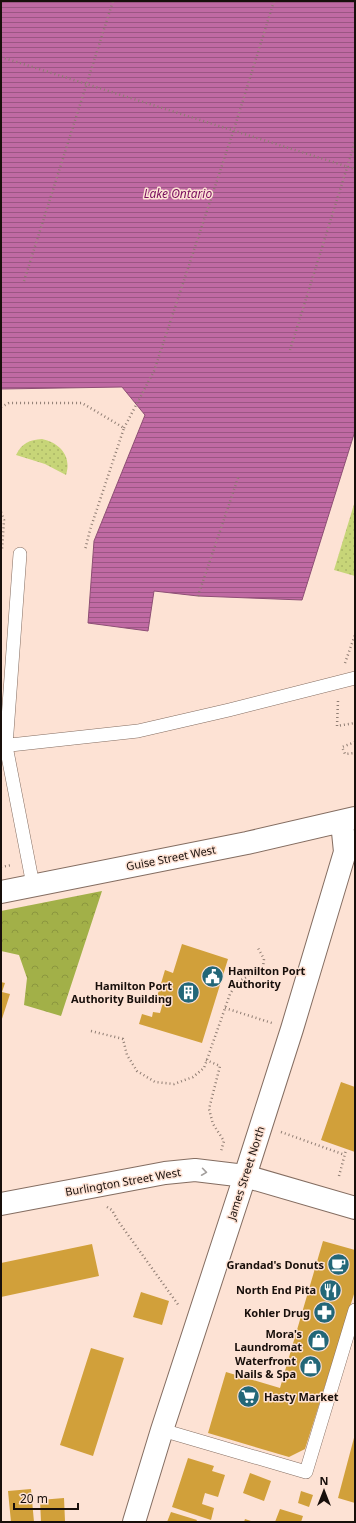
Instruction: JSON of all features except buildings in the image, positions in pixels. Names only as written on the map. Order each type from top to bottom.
[{"type":"street","name":"Guise Street West","points":[[1,892],[348,820]]},
{"type":"street","name":"James Street North","points":[[134,1522],[162,1430],[292,1029],[345,852],[348,820]]},
{"type":"street","name":"Burlington Street West","points":[[1,1204],[165,1173],[195,1170],[245,1176],[355,1208]]},
{"type":"lane","points":[[20,554],[3,746],[34,885]]},
{"type":"lane","points":[[3,746],[138,731],[355,678]]},
{"type":"lane","points":[[162,1430],[306,1472],[355,1310]]},
{"type":"path","points":[[24,281],[113,1]]},
{"type":"path","points":[[85,550],[90,530],[124,428],[154,371],[234,129],[274,1]]},
{"type":"path","points":[[1,57],[355,169]]},
{"type":"path","points":[[290,350],[355,142]]},
{"type":"path","points":[[1,407],[9,403],[82,403],[124,428]]},
{"type":"path","points":[[198,596],[238,475]]},
{"type":"path","points":[[1,512],[4,520],[2,556]]},
{"type":"path","points":[[355,635],[339,681],[337,726],[355,723]]},
{"type":"path","points":[[355,742],[342,747],[345,754],[355,753]]},
{"type":"path","points":[[91,1031],[123,1039],[127,1055],[137,1071],[155,1082],[174,1084],[193,1077],[204,1068],[230,994],[238,982],[262,967],[264,959],[258,948]]},
{"type":"path","points":[[225,1008],[260,1019]]},
{"type":"path","points":[[206,1060],[220,1066],[209,1109],[213,1124],[224,1141],[213,1173]]},
{"type":"path","points":[[262,1125],[345,1155]]},
{"type":"path","points":[[339,1176],[346,1150]]},
{"type":"path","points":[[80,1189],[112,1210],[118,1221],[195,1329]]},
{"type":"green space","points":[[42,439],[54,444],[63,451],[67,462],[66,475],[45,464],[16,455],[26,443],[33,440]]},
{"type":"green space","points":[[355,501],[355,576],[334,570]]},
{"type":"green space","points":[[102,891],[61,1016],[24,1005],[27,978],[19,955],[1,951],[1,911]]},
{"type":"water","name":"Lake Ontario","points":[[1,1],[355,1],[355,431],[302,600],[198,596],[154,591],[148,631],[88,623],[94,541],[145,415],[122,387],[1,389]]},
{"type":"place","name":"Hamilton Port Authority","points":[[212,977]]},
{"type":"place","name":"Hamilton Port Authority Building","points":[[188,992]]},
{"type":"place","name":"Grandad's Donuts","points":[[339,1265]]},
{"type":"place","name":"North End Pita","points":[[331,1290]]},
{"type":"place","name":"Kohler Drug","points":[[325,1313]]},
{"type":"place","name":"Mora's Laundromat","points":[[318,1340]]},
{"type":"place","name":"Waterfront Nails & Spa","points":[[311,1367]]},
{"type":"place","name":"Hasty Market","points":[[249,1397]]}]
